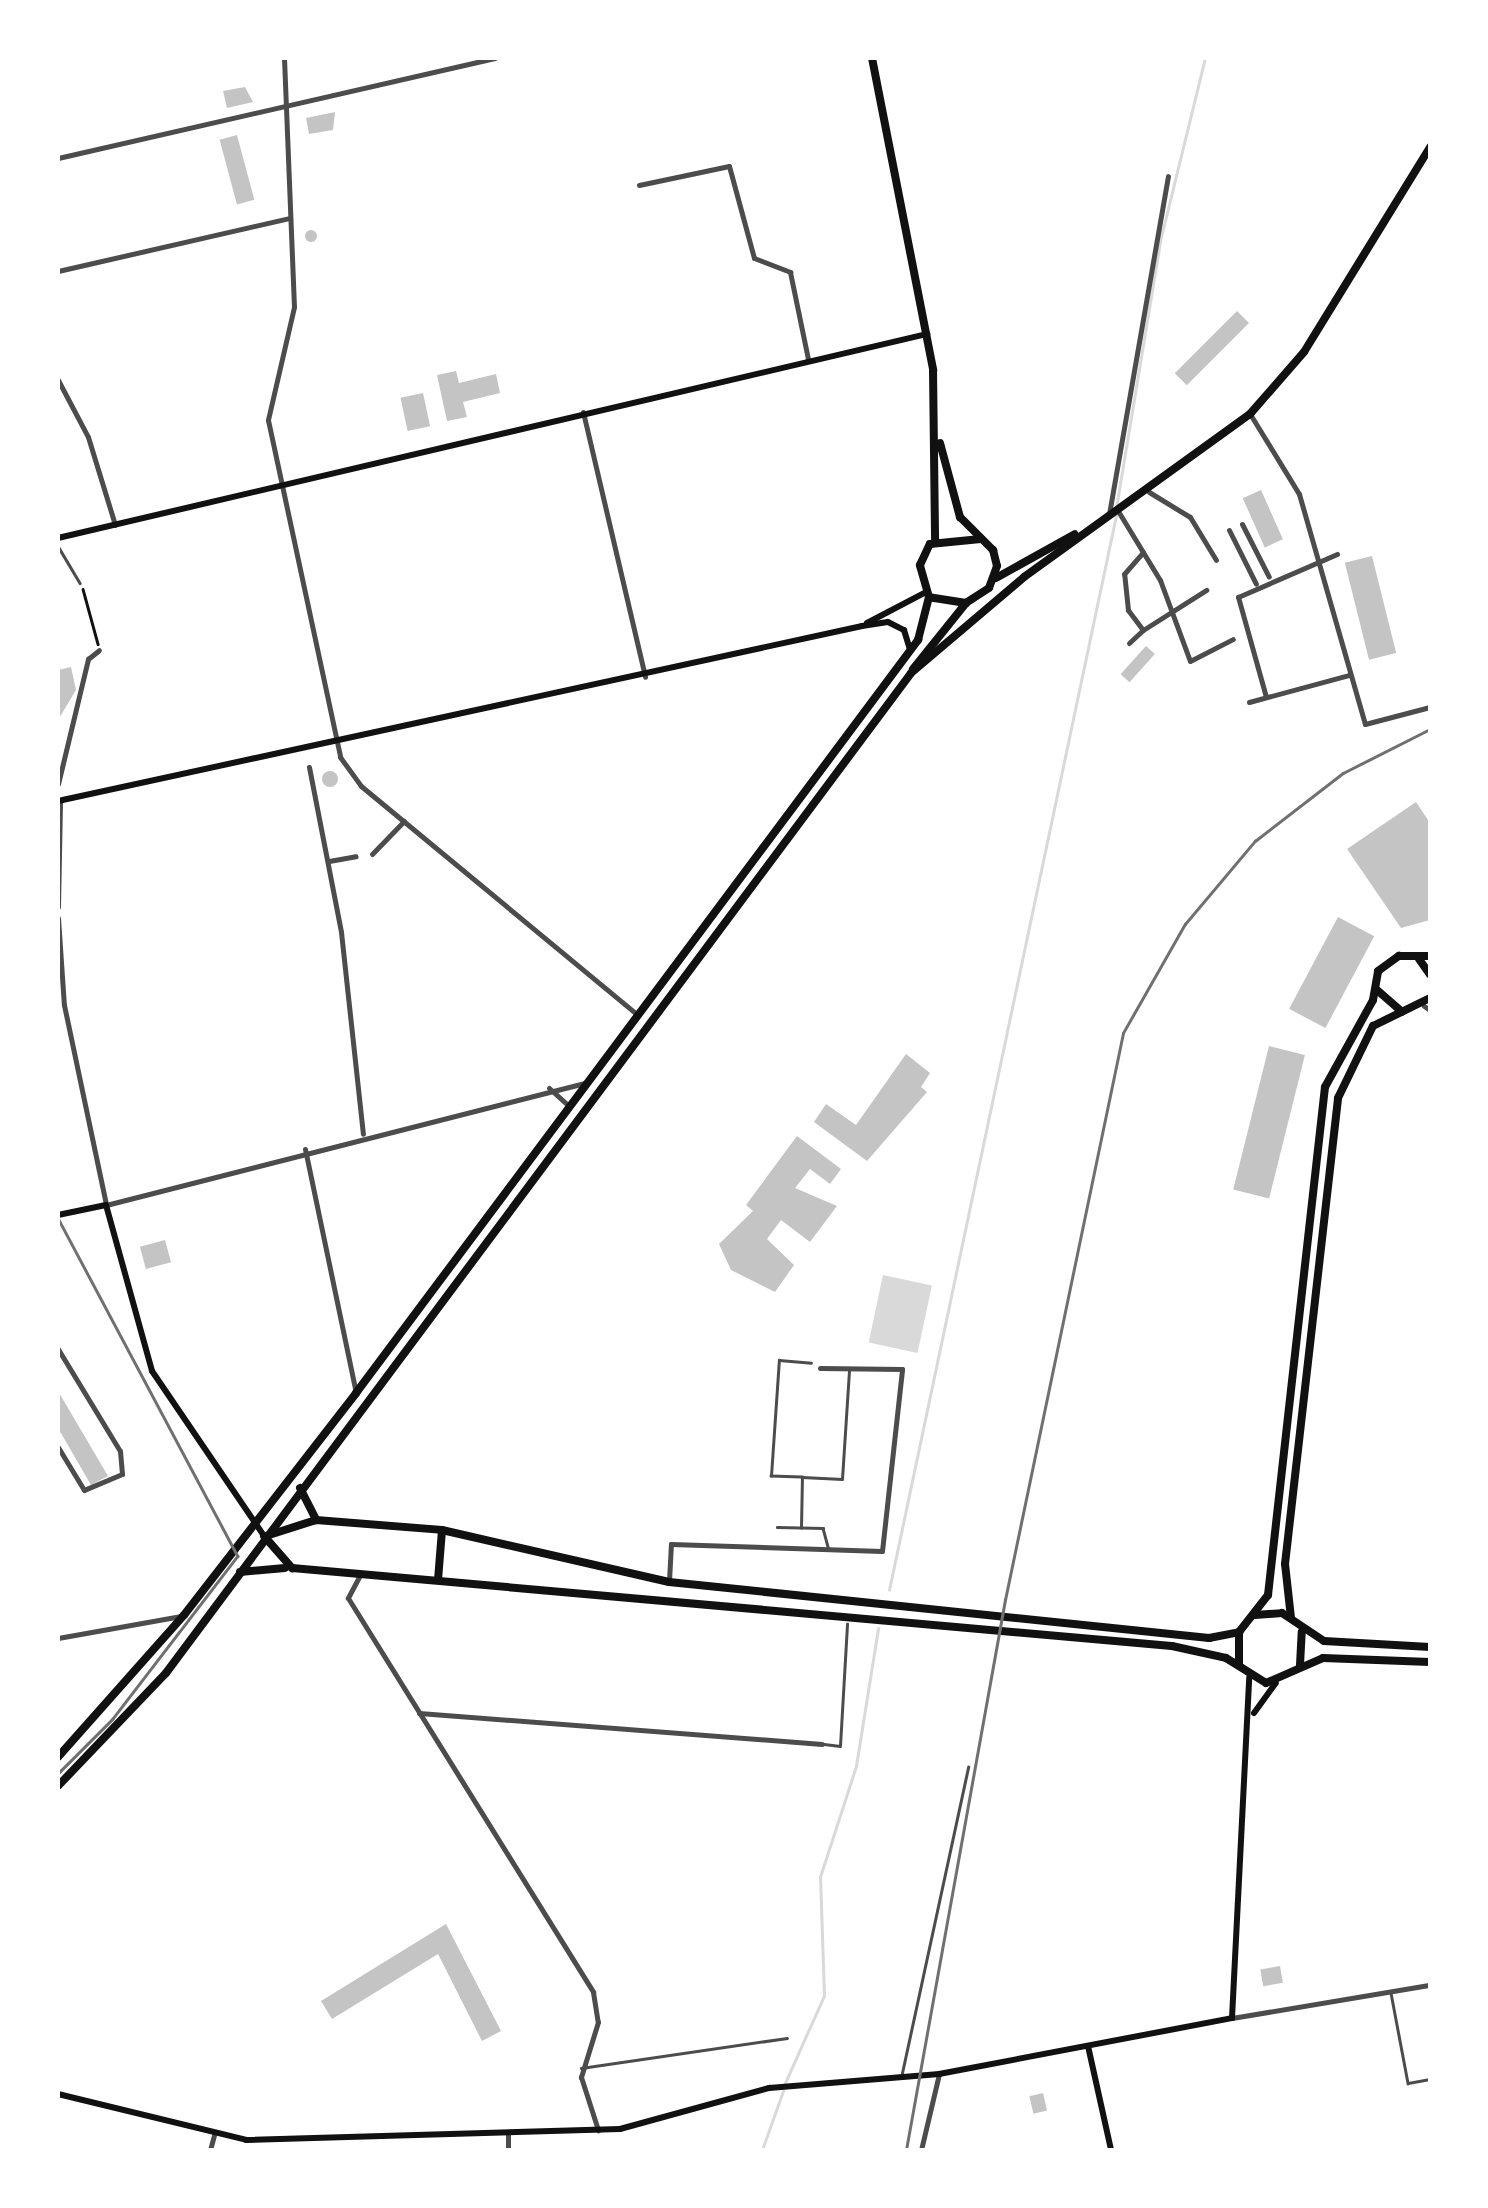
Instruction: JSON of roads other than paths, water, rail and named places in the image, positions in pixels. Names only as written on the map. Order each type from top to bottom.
[{"type":"main road","points":[[58,1758],[184,1616],[255,1526],[910,651],[928,594],[920,565],[935,540],[938,438],[927,334],[872,58]]},
{"type":"main road","points":[[58,1786],[147,1696],[966,604],[996,578],[1150,494],[1250,414],[1304,352],[1430,147]]},
{"type":"main road","points":[[58,538],[927,334]]},
{"type":"main road","points":[[938,438],[960,517],[981,539],[996,578]]},
{"type":"main road","points":[[911,673],[1088,528]]},
{"type":"main road","points":[[935,540],[981,539]]},
{"type":"main road","points":[[59,801],[645,677],[862,626],[928,594],[966,604]]},
{"type":"main road","points":[[862,626],[904,630],[910,651]]},
{"type":"main road","points":[[264,1536],[316,1520],[442,1530],[669,1582],[1210,1638],[1240,1632],[1268,1595],[1325,1087],[1389,959],[1430,956]]},
{"type":"main road","points":[[1419,959],[1430,975]]},
{"type":"main road","points":[[1376,986],[1389,1009],[1405,1013]]},
{"type":"main road","points":[[1298,1669],[1302,1632],[1291,1618],[1285,1564],[1321,1224],[1347,1069],[1378,1021],[1428,1008],[1430,998]]},
{"type":"main road","points":[[58,1215],[106,1206],[152,1371],[255,1526],[292,1568]]},
{"type":"main road","points":[[1308,1217],[1321,1224]]},
{"type":"main road","points":[[300,1488],[316,1520]]},
{"type":"main road","points":[[438,1580],[442,1530]]},
{"type":"main road","points":[[58,2094],[214,2136],[598,2130],[653,2125],[776,2088],[939,2074],[1232,2018],[1254,1714],[1249,1677],[1240,1666],[1190,1649],[964,1624],[292,1568],[240,1572]]},
{"type":"main road","points":[[1254,1615],[1291,1618]]},
{"type":"main road","points":[[1240,1632],[1240,1666]]},
{"type":"main road","points":[[1302,1632],[1430,1648]]},
{"type":"main road","points":[[1254,1714],[1276,1682],[1332,1657],[1430,1662]]},
{"type":"main road","points":[[1249,1677],[1276,1682]]},
{"type":"main road","points":[[1088,2046],[1111,2150]]},
{"type":"street","points":[[284,58],[294,308],[268,420],[336,742],[356,781],[638,1015]]},
{"type":"street","points":[[58,158],[495,58]]},
{"type":"street","points":[[639,184],[729,166],[754,258],[790,272],[808,359]]},
{"type":"street","points":[[1168,176],[1115,512],[1143,552],[1173,612],[1190,661],[1233,638]]},
{"type":"street","points":[[58,271],[290,218]]},
{"type":"street","points":[[58,380],[88,437],[116,525]]},
{"type":"street","points":[[584,412],[645,677]]},
{"type":"street","points":[[1250,414],[1300,494],[1365,724],[1430,707]]},
{"type":"street","points":[[1150,494],[1190,517],[1216,560]]},
{"type":"street","points":[[1242,524],[1269,577]]},
{"type":"street","points":[[1229,530],[1256,584]]},
{"type":"street","points":[[1143,552],[1128,564],[1123,588],[1143,630]]},
{"type":"street","points":[[1266,697],[1236,602],[1269,577],[1337,554]]},
{"type":"street","points":[[1129,642],[1206,590]]},
{"type":"street","points":[[58,908],[58,788],[88,659],[99,650]]},
{"type":"street","points":[[1249,702],[1349,675]]},
{"type":"street","points":[[309,768],[328,861],[363,1134]]},
{"type":"street","points":[[372,854],[404,821]]},
{"type":"street","points":[[328,861],[356,856]]},
{"type":"street","points":[[58,918],[64,1004],[106,1206],[363,1134],[549,1088],[588,1083]]},
{"type":"street","points":[[549,1088],[570,1107]]},
{"type":"street","points":[[305,1149],[356,1392]]},
{"type":"street","points":[[58,1348],[120,1450],[122,1474],[84,1490],[58,1446]]},
{"type":"street","points":[[669,1582],[672,1544],[882,1551],[902,1369],[820,1368]]},
{"type":"street","points":[[361,1574],[348,1598],[599,2012],[581,2068],[598,2130]]},
{"type":"street","points":[[58,1638],[184,1616]]},
{"type":"street","points":[[419,1713],[822,1744]]},
{"type":"street","points":[[1232,2018],[1430,1985]]},
{"type":"street","points":[[921,2150],[939,2074]]},
{"type":"street","points":[[508,2134],[508,2150]]},
{"type":"street","points":[[210,2150],[214,2136]]},
{"type":"lane","points":[[58,546],[80,583]]},
{"type":"lane","points":[[811,1363],[779,1360],[771,1476],[842,1479],[850,1368]]},
{"type":"lane","points":[[800,1528],[802,1477]]},
{"type":"lane","points":[[777,1527],[823,1528],[828,1548]]},
{"type":"lane","points":[[822,1744],[840,1746],[848,1624]]},
{"type":"lane","points":[[901,2076],[968,1767]]},
{"type":"lane","points":[[1391,1991],[1408,2084],[1430,2079]]},
{"type":"lane","points":[[581,2068],[788,2038]]},
{"type":"waterway","points":[[1116,508],[1161,237],[1205,58]]},
{"type":"waterway","points":[[889,1590],[1116,516]]},
{"type":"waterway","points":[[785,2083],[824,1996],[820,1877],[856,1766],[878,1629]]},
{"type":"waterway","points":[[762,2150],[783,2091]]},
{"type":"tram line","points":[[58,1218],[238,1556],[113,1719],[58,1774]]},
{"type":"railway","points":[[906,2150],[1005,1600],[1123,1033],[1185,924],[1255,841],[1343,773],[1430,729]]}]
